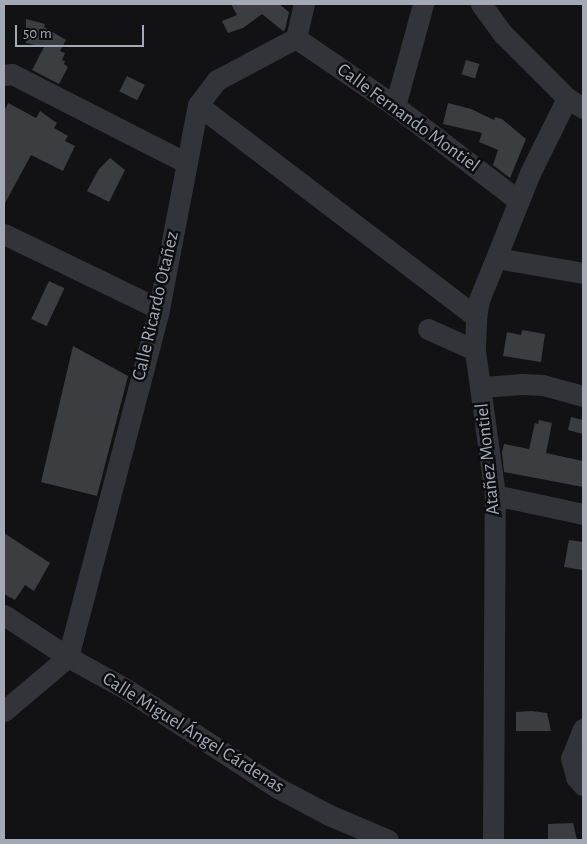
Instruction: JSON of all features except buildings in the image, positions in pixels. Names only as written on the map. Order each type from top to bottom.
[{"type":"street","points":[[296,38],[304,4]]},
{"type":"street","points":[[395,106],[423,4]]},
{"type":"street","points":[[481,4],[503,34],[575,103]]},
{"type":"street","name":"Calle Ricardo Otañez","points":[[68,658],[159,309],[198,105],[217,80],[296,38]]},
{"type":"street","name":"Calle Fernando Montiel","points":[[296,38],[395,106],[519,201]]},
{"type":"street","points":[[4,75],[12,74],[186,163]]},
{"type":"street","name":"Atañez Montiel","points":[[493,840],[495,495],[475,350],[476,316],[479,300],[519,201],[575,103]]},
{"type":"street","points":[[198,105],[476,316]]},
{"type":"street","points":[[4,234],[159,309]]},
{"type":"street","points":[[497,258],[583,274]]},
{"type":"street","points":[[428,329],[475,350]]},
{"type":"street","points":[[481,387],[522,384],[543,385],[583,396]]},
{"type":"street","points":[[495,495],[583,514]]},
{"type":"street","name":"Calle Miguel Ángel Cárdenas","points":[[4,615],[68,658],[126,689],[278,788],[329,814],[388,840]]},
{"type":"street","points":[[4,711],[68,658]]},
{"type":"street","points":[[583,729],[571,758],[576,777],[583,785]]}]
